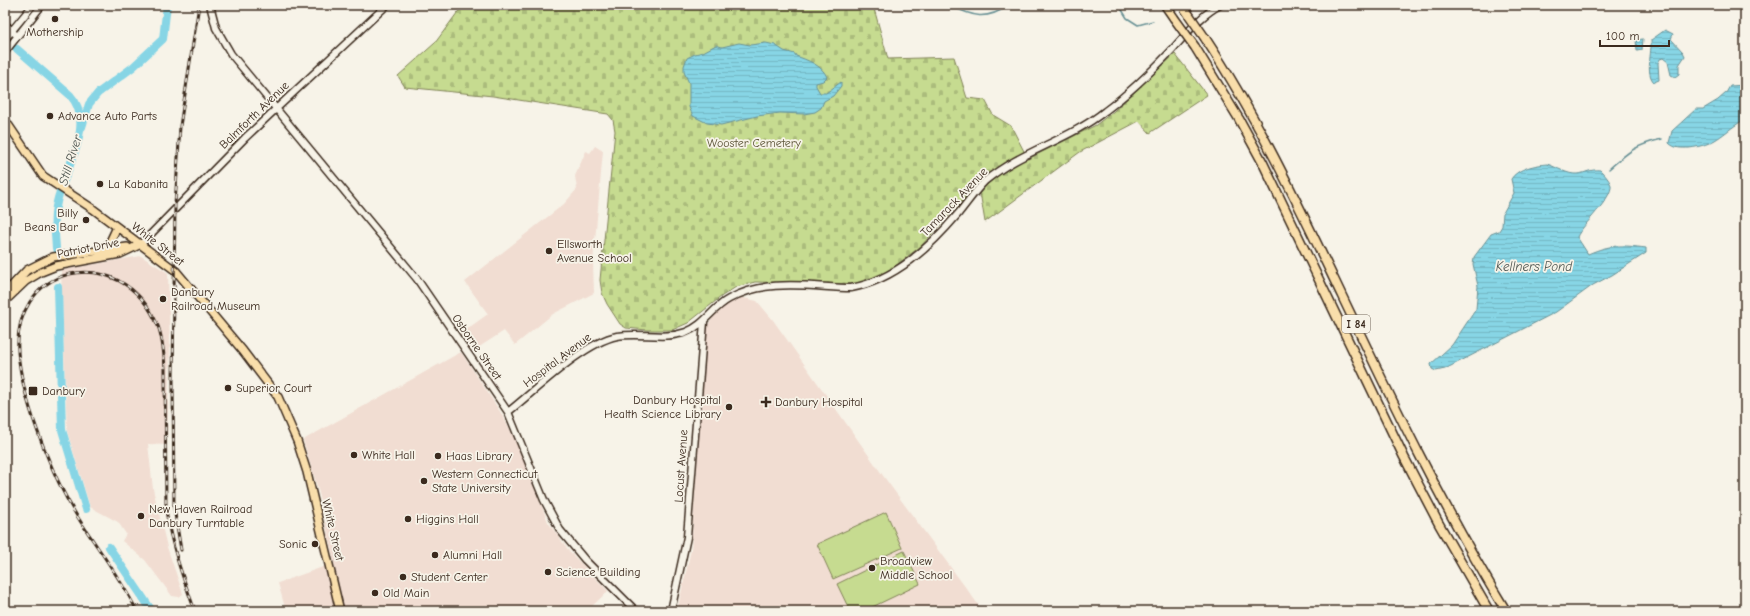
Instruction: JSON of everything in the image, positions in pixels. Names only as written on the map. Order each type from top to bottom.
[{"type":"highway","name":"I 84","points":[[1165,5],[1194,47],[1234,112],[1265,168],[1401,451],[1436,518],[1489,611]]},
{"type":"highway","name":"I 84","points":[[1183,7],[1205,38],[1238,91],[1276,157],[1416,451],[1463,539],[1506,611]]},
{"type":"main road","name":"White Street","points":[[5,120],[43,176],[68,194],[93,209],[141,244],[170,266],[189,285],[278,397],[290,423],[307,472],[340,611]]},
{"type":"main road","name":"Patriot Drive","points":[[97,252],[109,244],[117,227]]},
{"type":"main road","name":"Patriot Drive","points":[[5,292],[27,270],[37,264],[65,255],[97,252],[141,244]]},
{"type":"main road","name":"Patriot Drive","points":[[5,301],[26,280],[41,272],[56,266],[120,254],[141,244]]},
{"type":"street","points":[[5,39],[33,5]]},
{"type":"street","points":[[5,52],[19,37],[42,5]]},
{"type":"street","name":"Osborne Street","points":[[210,5],[216,28],[223,42],[417,279],[508,412],[544,500],[560,530],[585,560],[636,611]]},
{"type":"street","name":"Balmforth Avenue","points":[[141,244],[276,108],[387,5]]},
{"type":"street","name":"Tamarack Avenue","points":[[753,288],[770,285],[851,288],[873,282],[893,272],[925,248],[957,215],[985,182],[1018,160],[1080,128],[1105,111],[1169,53],[1201,17],[1220,5]]},
{"type":"street","points":[[5,24],[19,37]]},
{"type":"street","name":"Hospital Avenue","points":[[508,412],[582,352],[600,342],[625,335],[671,335],[686,332],[704,322],[723,302],[753,288]]},
{"type":"street","name":"Locust Avenue","points":[[671,611],[687,537],[704,322]]},
{"type":"shaded area","name":"Ellsworth Avenue School","points":[[595,146],[603,151],[593,263],[594,293],[553,314],[515,345],[504,331],[473,351],[460,334],[488,314],[465,282],[564,204],[577,189],[575,176],[586,151],[590,153]]},
{"type":"shaded area","points":[[141,256],[168,273],[170,348],[167,445],[148,444],[153,489],[167,547],[183,594],[179,597],[172,596],[145,560],[122,541],[126,534],[118,522],[90,507],[67,431],[61,270]]},
{"type":"shaded area","name":"Danbury Hospital","points":[[740,297],[757,301],[773,320],[884,477],[983,611],[677,611],[691,550],[707,326],[721,306]]},
{"type":"shaded area","name":"Western Connecticut State University","points":[[461,352],[503,416],[516,441],[548,522],[569,551],[608,591],[587,611],[286,611],[278,583],[334,563],[319,493],[303,440]]},
{"type":"green space","name":"Wooster Cemetery","points":[[463,5],[873,5],[888,59],[954,57],[967,98],[985,100],[993,115],[1011,126],[1028,159],[1096,125],[1114,111],[1175,54],[1207,95],[1150,133],[1139,121],[1080,152],[985,222],[981,198],[975,187],[921,246],[894,267],[872,280],[854,284],[755,282],[736,287],[688,323],[672,330],[626,328],[620,324],[607,304],[602,293],[600,280],[615,131],[613,120],[608,114],[493,96],[405,87],[398,76],[435,43]]},
{"type":"green space","points":[[886,512],[902,548],[833,579],[817,544]]},
{"type":"green space","points":[[904,551],[920,584],[864,611],[850,611],[837,584]]},
{"type":"water","points":[[1665,30],[1673,34],[1671,39],[1685,56],[1679,65],[1679,74],[1675,77],[1671,75],[1668,62],[1663,58],[1660,59],[1658,63],[1659,80],[1654,82],[1651,78],[1649,68],[1651,40]]},
{"type":"water","points":[[1643,39],[1642,50],[1637,51],[1636,40]]},
{"type":"water","points":[[739,43],[750,45],[766,43],[775,45],[784,51],[795,54],[796,56],[818,66],[827,77],[823,81],[816,83],[820,93],[826,93],[841,82],[841,86],[833,96],[824,101],[821,108],[815,112],[804,114],[780,113],[757,116],[721,125],[707,123],[693,116],[689,107],[689,83],[684,72],[684,66],[687,58],[716,45],[722,47]]},
{"type":"water","points":[[1745,85],[1745,119],[1712,142],[1698,147],[1681,148],[1669,143],[1672,131],[1696,109],[1703,109],[1718,100],[1726,93],[1730,86]]},
{"type":"water","name":"Kellners Pond","points":[[1547,164],[1574,174],[1600,170],[1611,185],[1607,197],[1577,237],[1588,254],[1603,248],[1617,246],[1646,248],[1646,253],[1612,275],[1593,285],[1556,312],[1445,369],[1436,371],[1432,369],[1431,364],[1452,345],[1476,309],[1478,286],[1473,264],[1474,257],[1491,234],[1499,231],[1502,226],[1503,213],[1514,193],[1511,179],[1522,170],[1532,166]]},
{"type":"waterway","points":[[82,127],[89,104],[98,93],[133,67],[163,39],[167,5]]},
{"type":"waterway","points":[[949,5],[980,16],[993,13],[1010,5]]},
{"type":"waterway","points":[[1119,5],[1127,18],[1138,25],[1153,21]]},
{"type":"waterway","name":"Still River","points":[[17,49],[70,95],[77,107],[80,119],[80,133],[61,189],[55,213],[56,248]]},
{"type":"waterway","points":[[1609,169],[1639,146],[1662,139]]},
{"type":"waterway","name":"Still River","points":[[58,287],[62,430],[86,509]]},
{"type":"waterway","name":"Still River","points":[[109,547],[152,611]]},
{"type":"railway","points":[[181,550],[174,508],[173,381],[175,205],[180,126],[199,5]]},
{"type":"railway","points":[[137,611],[116,574],[77,516],[59,482],[41,441],[22,379],[19,361],[19,328],[30,302],[47,284],[69,274],[94,273],[119,281],[141,298],[160,331],[165,368],[166,510],[174,549],[195,611]]},
{"type":"place","name":"Mothership","points":[[55,19]]},
{"type":"place","name":"Advance Auto Parts","points":[[50,116]]},
{"type":"place","name":"La Kabanita","points":[[100,184]]},
{"type":"place","name":"Billy Beans Bar","points":[[86,220]]},
{"type":"place","name":"Ellsworth Avenue School","points":[[549,251]]},
{"type":"place","name":"Danbury Railroad Museum","points":[[163,299]]},
{"type":"place","name":"Superior Court","points":[[228,388]]},
{"type":"place","name":"Danbury","points":[[33,391]]},
{"type":"place","name":"Danbury Hospital","points":[[766,402]]},
{"type":"place","name":"Danbury Hospital Health Science Library","points":[[729,407]]},
{"type":"place","name":"White Hall","points":[[354,455]]},
{"type":"place","name":"Haas Library","points":[[438,456]]},
{"type":"place","name":"Western Connecticut State University","points":[[424,481]]},
{"type":"place","name":"New Haven Railroad Danbury Turntable","points":[[141,516]]},
{"type":"place","name":"Higgins Hall","points":[[408,519]]},
{"type":"place","name":"Sonic","points":[[315,544]]},
{"type":"place","name":"Alumni Hall","points":[[435,555]]},
{"type":"place","name":"Broadview Middle School","points":[[872,568]]},
{"type":"place","name":"Science Building","points":[[548,572]]},
{"type":"place","name":"Student Center","points":[[403,577]]},
{"type":"place","name":"Old Main","points":[[375,593]]}]
